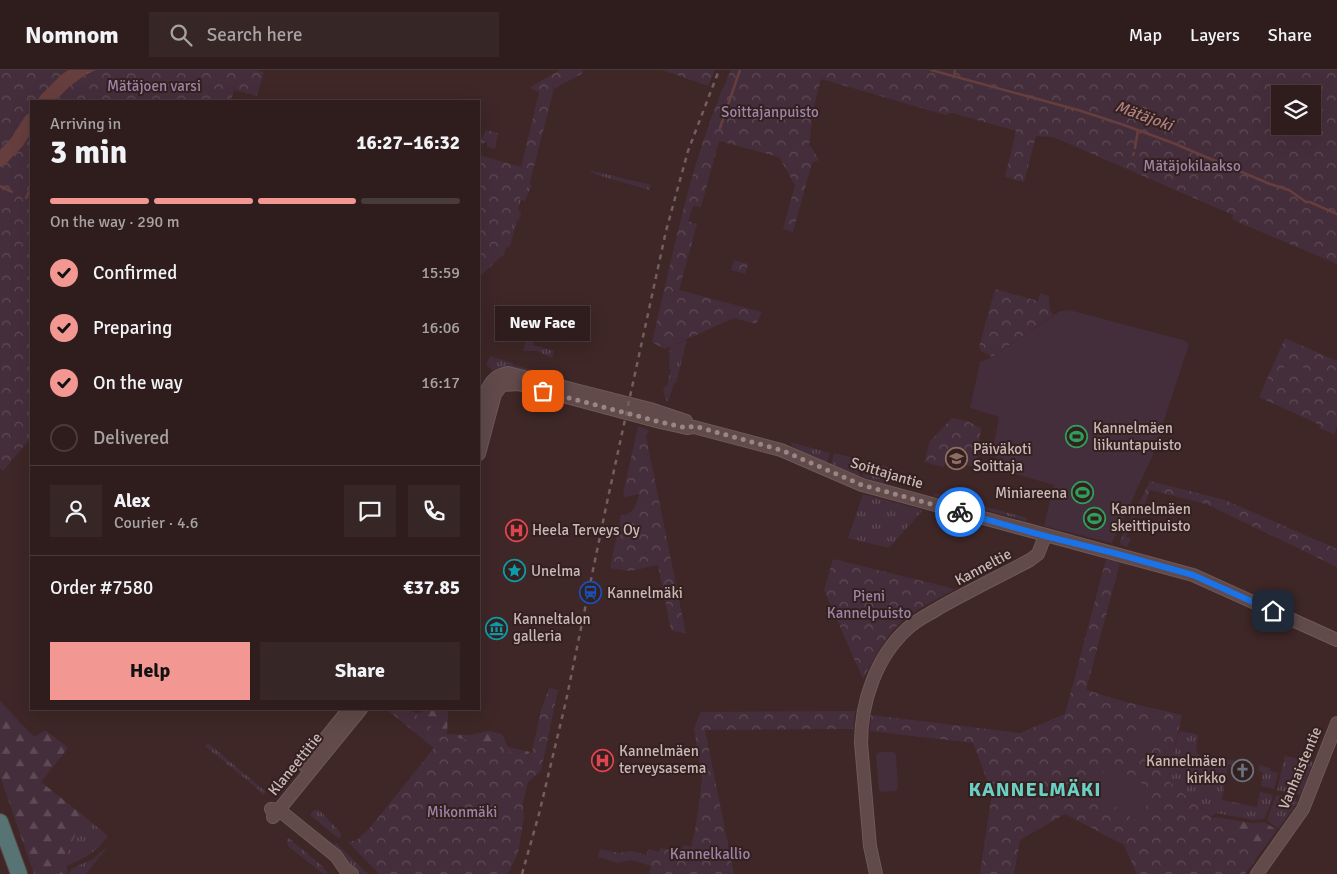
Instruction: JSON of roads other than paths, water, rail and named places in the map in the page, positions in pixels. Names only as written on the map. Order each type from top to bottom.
[{"type":"highway","points":[[0,822],[19,874]]},
{"type":"main road","points":[[480,416],[488,386],[495,383],[495,394],[480,450]]},
{"type":"main road","name":"Soittajantie","points":[[495,383],[518,384],[660,422],[687,428],[694,426],[781,450],[862,485],[1045,536]]},
{"type":"main road","points":[[1045,536],[1196,576],[1337,640]]},
{"type":"main road","name":"Kanneltie","points":[[876,874],[870,846],[861,726],[867,695],[880,665],[897,640],[916,622],[1030,560],[1038,554],[1045,536]]},
{"type":"main road","name":"Klaneettitie","points":[[274,812],[348,710]]},
{"type":"main road","name":"Klaneettitie","points":[[274,812],[360,710]]},
{"type":"main road","name":"Vanhaistentie","points":[[1257,874],[1304,809],[1337,723]]},
{"type":"main road","points":[[274,812],[336,856],[348,871]]},
{"type":"waterway","name":"Mätäjoki","points":[[46,100],[65,81],[80,70]]},
{"type":"waterway","points":[[720,128],[740,70]]},
{"type":"waterway","name":"Mätäjoki","points":[[931,70],[1078,110],[1124,125],[1289,190],[1306,202],[1337,214]]},
{"type":"waterway","name":"Mätäjoki","points":[[954,77],[955,70]]},
{"type":"waterway","name":"Mätäjoki","points":[[0,160],[17,142],[30,122]]},
{"type":"waterway","points":[[1135,148],[1138,130]]},
{"type":"waterway","points":[[0,186],[12,192]]},
{"type":"waterway","points":[[26,198],[30,190]]},
{"type":"railway","points":[[522,874],[539,814],[566,701],[666,231],[688,151],[719,70]]},
{"type":"place","name":"New Face","points":[[543,391]]},
{"type":"place","name":"Kannelmäen liikuntapuisto","points":[[1077,437]]},
{"type":"place","name":"Päiväkoti Soittaja","points":[[957,458]]},
{"type":"place","name":"Miniareena","points":[[1083,493]]},
{"type":"place","name":"Kannelmäen skeittipuisto","points":[[1095,518]]},
{"type":"place","name":"Heela Terveys Oy","points":[[516,530]]},
{"type":"place","name":"Unelma","points":[[515,571]]},
{"type":"place","name":"Kannelmäki","points":[[591,593]]},
{"type":"place","name":"Kanneltalon galleria","points":[[497,628]]},
{"type":"place","name":"Kannelmäen terveysasema","points":[[603,760]]},
{"type":"place","name":"Kannelmäen kirkko","points":[[1242,770]]},
{"type":"district","name":"KANNELMÄKI","points":[[1035,789]]},
{"type":"park label","name":"Mätäjoen varsi","points":[[154,86]]},
{"type":"park label","name":"Soittajanpuisto","points":[[770,112]]},
{"type":"park label","name":"Mätäjokilaakso","points":[[1192,166]]},
{"type":"park label","name":"Pieni Kannelpuisto","points":[[869,604]]},
{"type":"park label","name":"Mikonmäki","points":[[462,812]]},
{"type":"park label","name":"Kannelkallio","points":[[710,854]]}]
